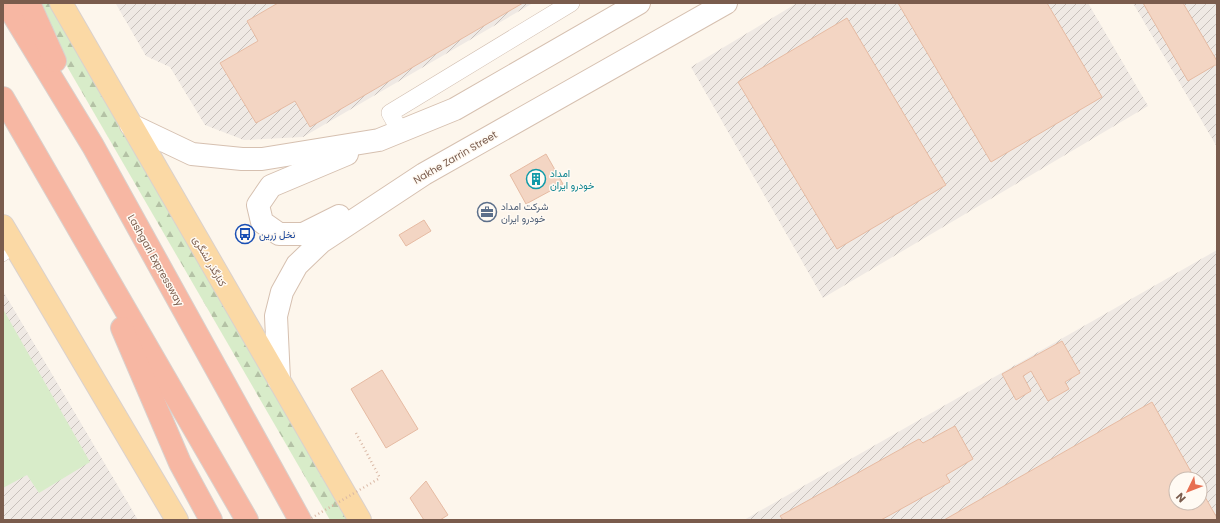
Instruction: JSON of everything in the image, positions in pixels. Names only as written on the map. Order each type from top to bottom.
[{"type":"highway","name":"Lashgari Expressway","points":[[6,3],[93,146],[300,520]]},
{"type":"highway","points":[[29,3],[93,146]]},
{"type":"highway","points":[[3,98],[246,520]]},
{"type":"highway","points":[[99,265],[115,312],[180,463],[211,520]]},
{"type":"main road","name":"کنارگذر لشگری","points":[[61,3],[360,520]]},
{"type":"main road","points":[[3,226],[10,252],[177,520]]},
{"type":"street","points":[[424,174],[303,234],[279,234],[262,222],[258,204],[271,186],[379,140],[395,122],[572,3]]},
{"type":"street","points":[[395,122],[455,109],[639,3]]},
{"type":"street","name":"Nakhe Zarrin Street","points":[[279,380],[276,316],[282,292],[297,265],[321,242],[424,174],[726,3]]},
{"type":"street","points":[[131,124],[192,154],[242,159],[262,160],[379,140]]},
{"type":"path","points":[[308,520],[380,478],[356,433]]},
{"type":"shaded area","points":[[533,3],[303,137],[244,140],[205,125],[170,67],[146,56],[116,4]]},
{"type":"shaded area","points":[[797,3],[1088,3],[1148,106],[823,298],[691,67]]},
{"type":"shaded area","points":[[1133,3],[1217,3],[1217,147]]},
{"type":"shaded area","points":[[1217,250],[1217,520],[744,520]]},
{"type":"shaded area","points":[[3,291],[138,520],[3,520]]},
{"type":"green space","points":[[39,3],[55,3],[353,520],[330,520],[61,56]]},
{"type":"green space","points":[[3,309],[90,462],[39,493],[27,475],[3,488]]},
{"type":"building","points":[[278,3],[523,3],[310,127],[295,101],[256,123],[220,63],[258,41],[247,21]]},
{"type":"building","points":[[898,3],[1047,3],[1102,97],[991,162]]},
{"type":"building","points":[[1143,3],[1183,3],[1217,61],[1217,64],[1188,81]]},
{"type":"building","points":[[847,18],[946,185],[837,249],[738,82]]},
{"type":"building","name":"امداد خودرو ایران","points":[[546,154],[563,184],[526,204],[510,175]]},
{"type":"building","points":[[424,220],[431,231],[406,246],[399,235]]},
{"type":"building","points":[[1062,341],[1080,373],[1065,382],[1069,389],[1048,401],[1031,371],[1023,376],[1031,391],[1016,400],[1002,374]]},
{"type":"building","points":[[382,370],[418,429],[386,448],[351,389]]},
{"type":"building","points":[[1152,402],[1191,471],[1168,471],[1168,511],[1208,511],[1208,502],[1217,518],[1217,520],[944,520]]},
{"type":"building","points":[[955,426],[973,459],[946,475],[950,482],[881,520],[783,520],[780,516],[919,439],[923,443]]},
{"type":"building","points":[[426,481],[448,515],[440,520],[424,520],[410,498]]},
{"type":"place","name":"امداد خودرو ایران","points":[[536,179]]},
{"type":"place","name":"شرکت امداد خودرو ایران","points":[[487,212]]},
{"type":"place","name":"نخل زرین","points":[[245,234]]}]
